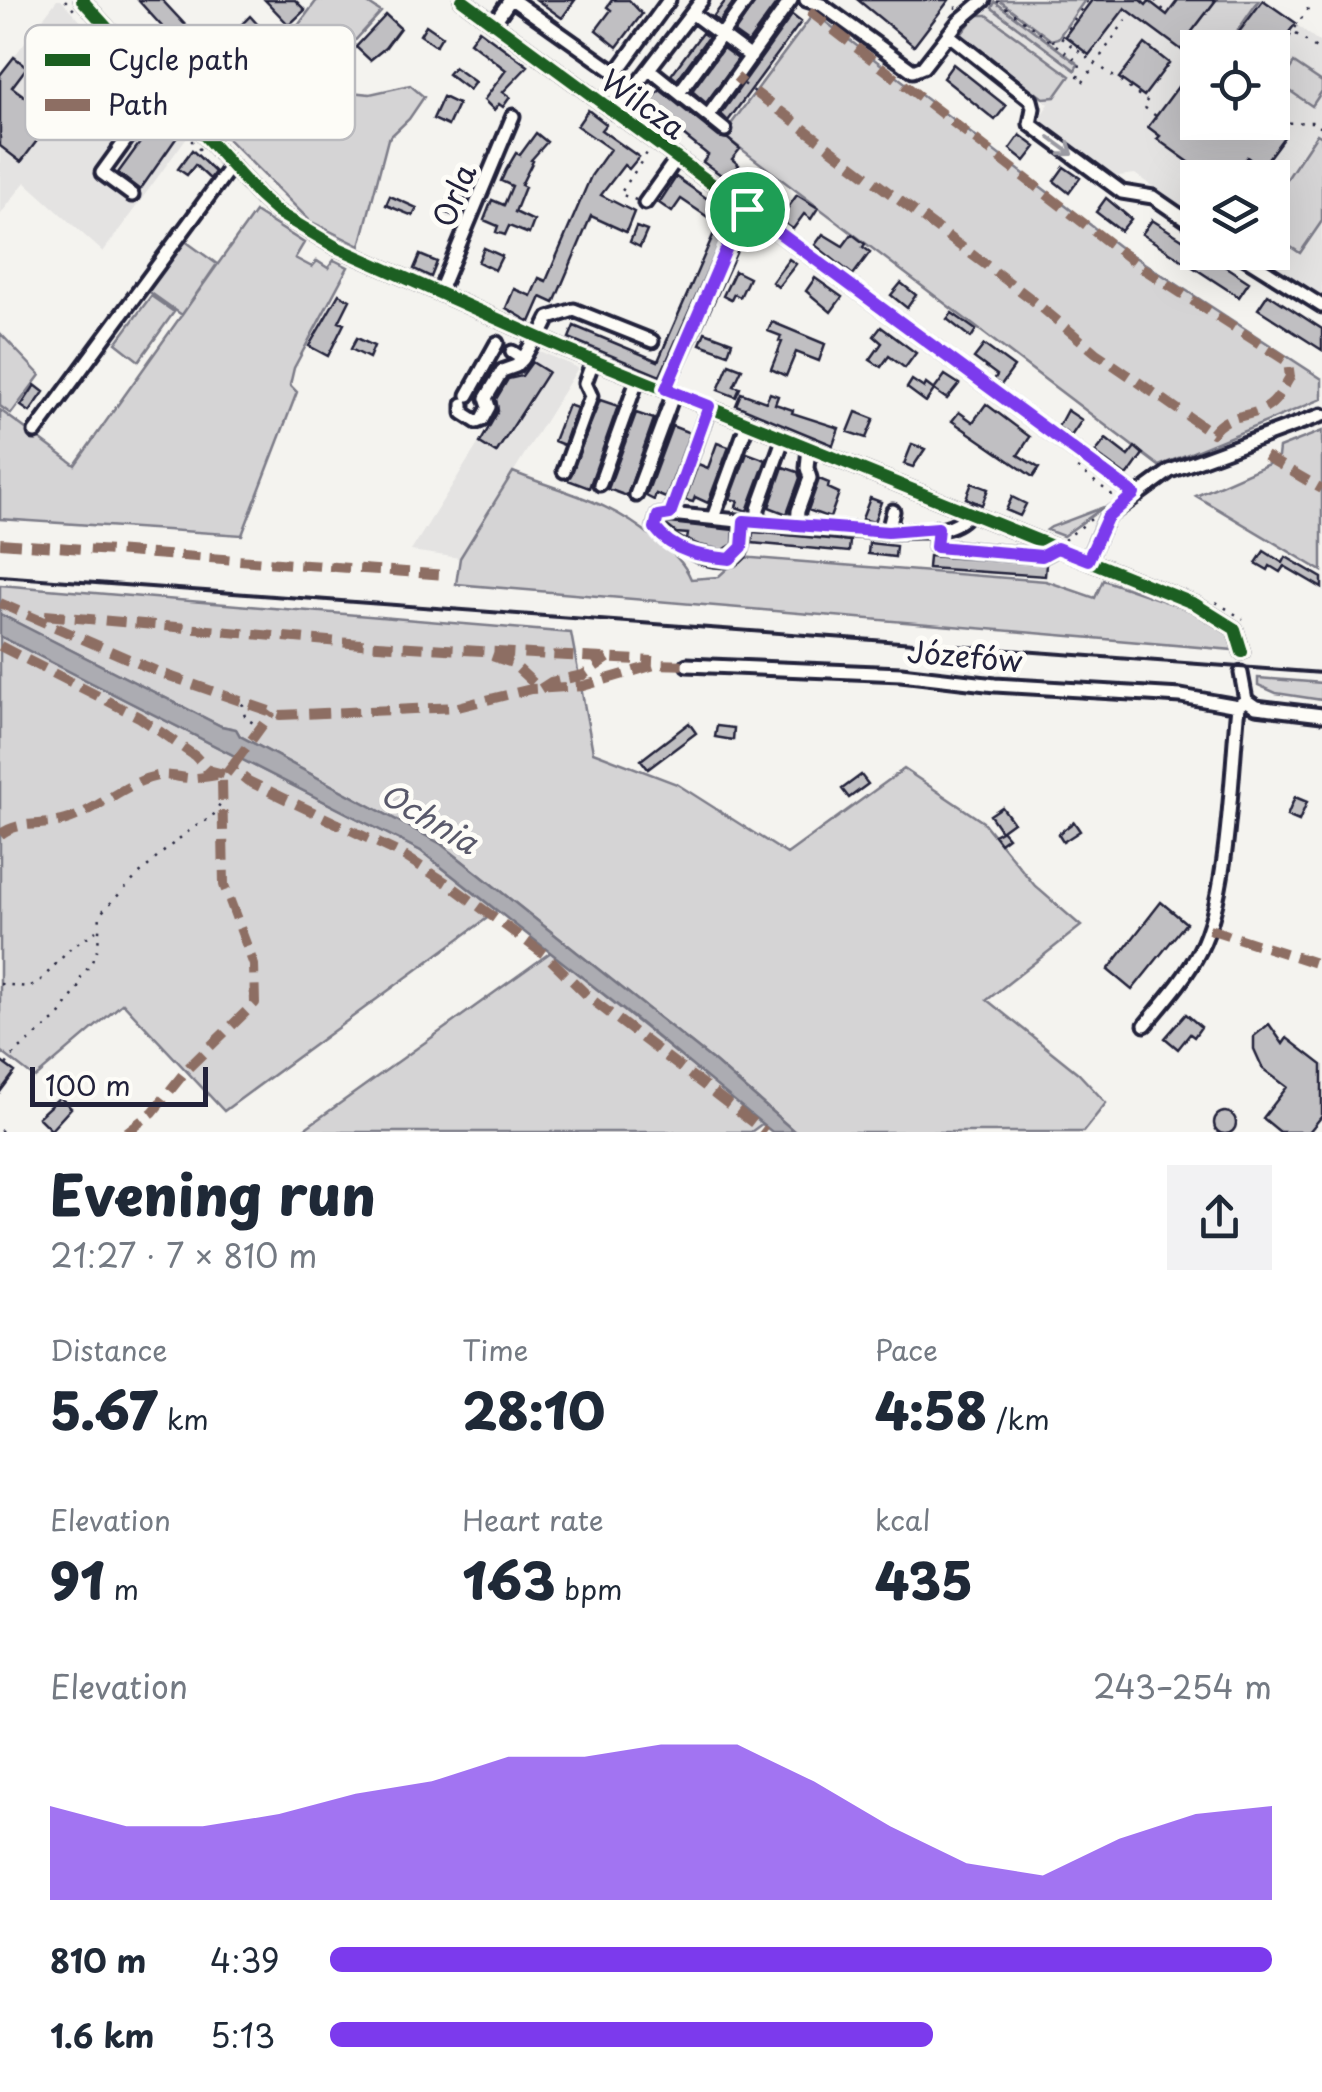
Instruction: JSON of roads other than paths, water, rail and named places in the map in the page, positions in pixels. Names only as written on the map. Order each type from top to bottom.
[{"type":"street","points":[[82,0],[104,25]]},
{"type":"street","name":"Wilcza","points":[[462,0],[1134,494]]},
{"type":"street","points":[[494,23],[512,0],[616,73],[669,0]]},
{"type":"street","points":[[616,113],[702,0]]},
{"type":"street","points":[[678,92],[747,0]]},
{"type":"street","points":[[708,116],[791,0]]},
{"type":"street","points":[[806,0],[822,5],[913,72],[923,67],[965,15],[984,0]]},
{"type":"street","points":[[692,14],[751,56]]},
{"type":"street","points":[[948,36],[1030,100],[1030,124],[1122,192],[1153,197],[1180,216]]},
{"type":"street","points":[[632,51],[725,130]]},
{"type":"street","name":"Orla","points":[[439,293],[513,116]]},
{"type":"street","points":[[126,140],[102,173],[132,195]]},
{"type":"street","points":[[207,140],[268,204],[305,230],[537,337],[1209,611],[1235,630],[1242,652]]},
{"type":"street","points":[[645,203],[677,158]]},
{"type":"street","points":[[36,432],[231,166]]},
{"type":"street","points":[[636,496],[669,391],[740,217],[747,209]]},
{"type":"street","points":[[1265,270],[1322,306]]},
{"type":"street","points":[[505,323],[508,350],[516,366],[502,371],[486,398],[489,407],[482,420],[476,422],[463,413],[466,399],[508,350],[537,337],[550,318],[574,310],[652,341]]},
{"type":"street","points":[[564,471],[590,396],[584,383],[593,360]]},
{"type":"street","points":[[600,484],[638,378]]},
{"type":"street","points":[[670,514],[709,406]]},
{"type":"street","points":[[1088,560],[1107,518],[1134,494],[1170,471],[1322,415]]},
{"type":"street","points":[[713,518],[748,422]]},
{"type":"street","points":[[784,437],[758,509],[751,522],[742,547],[730,559],[688,554],[659,534],[655,528],[658,516],[670,514],[713,518],[751,522],[797,527],[888,532],[963,523],[970,511]]},
{"type":"street","points":[[797,527],[798,511],[810,478],[810,447]]},
{"type":"street","points":[[888,532],[893,511]]},
{"type":"street","points":[[938,528],[936,547],[1042,556],[1057,548]]},
{"type":"street","name":"Józefów","points":[[687,665],[901,674],[995,685],[1182,696],[1322,714]]},
{"type":"street","points":[[1145,1025],[1186,975],[1209,929],[1221,872],[1242,703],[1242,672]]},
{"type":"railway","points":[[0,576],[1322,673]]},
{"type":"water label","name":"Ochnia","points":[[430,817]]}]
